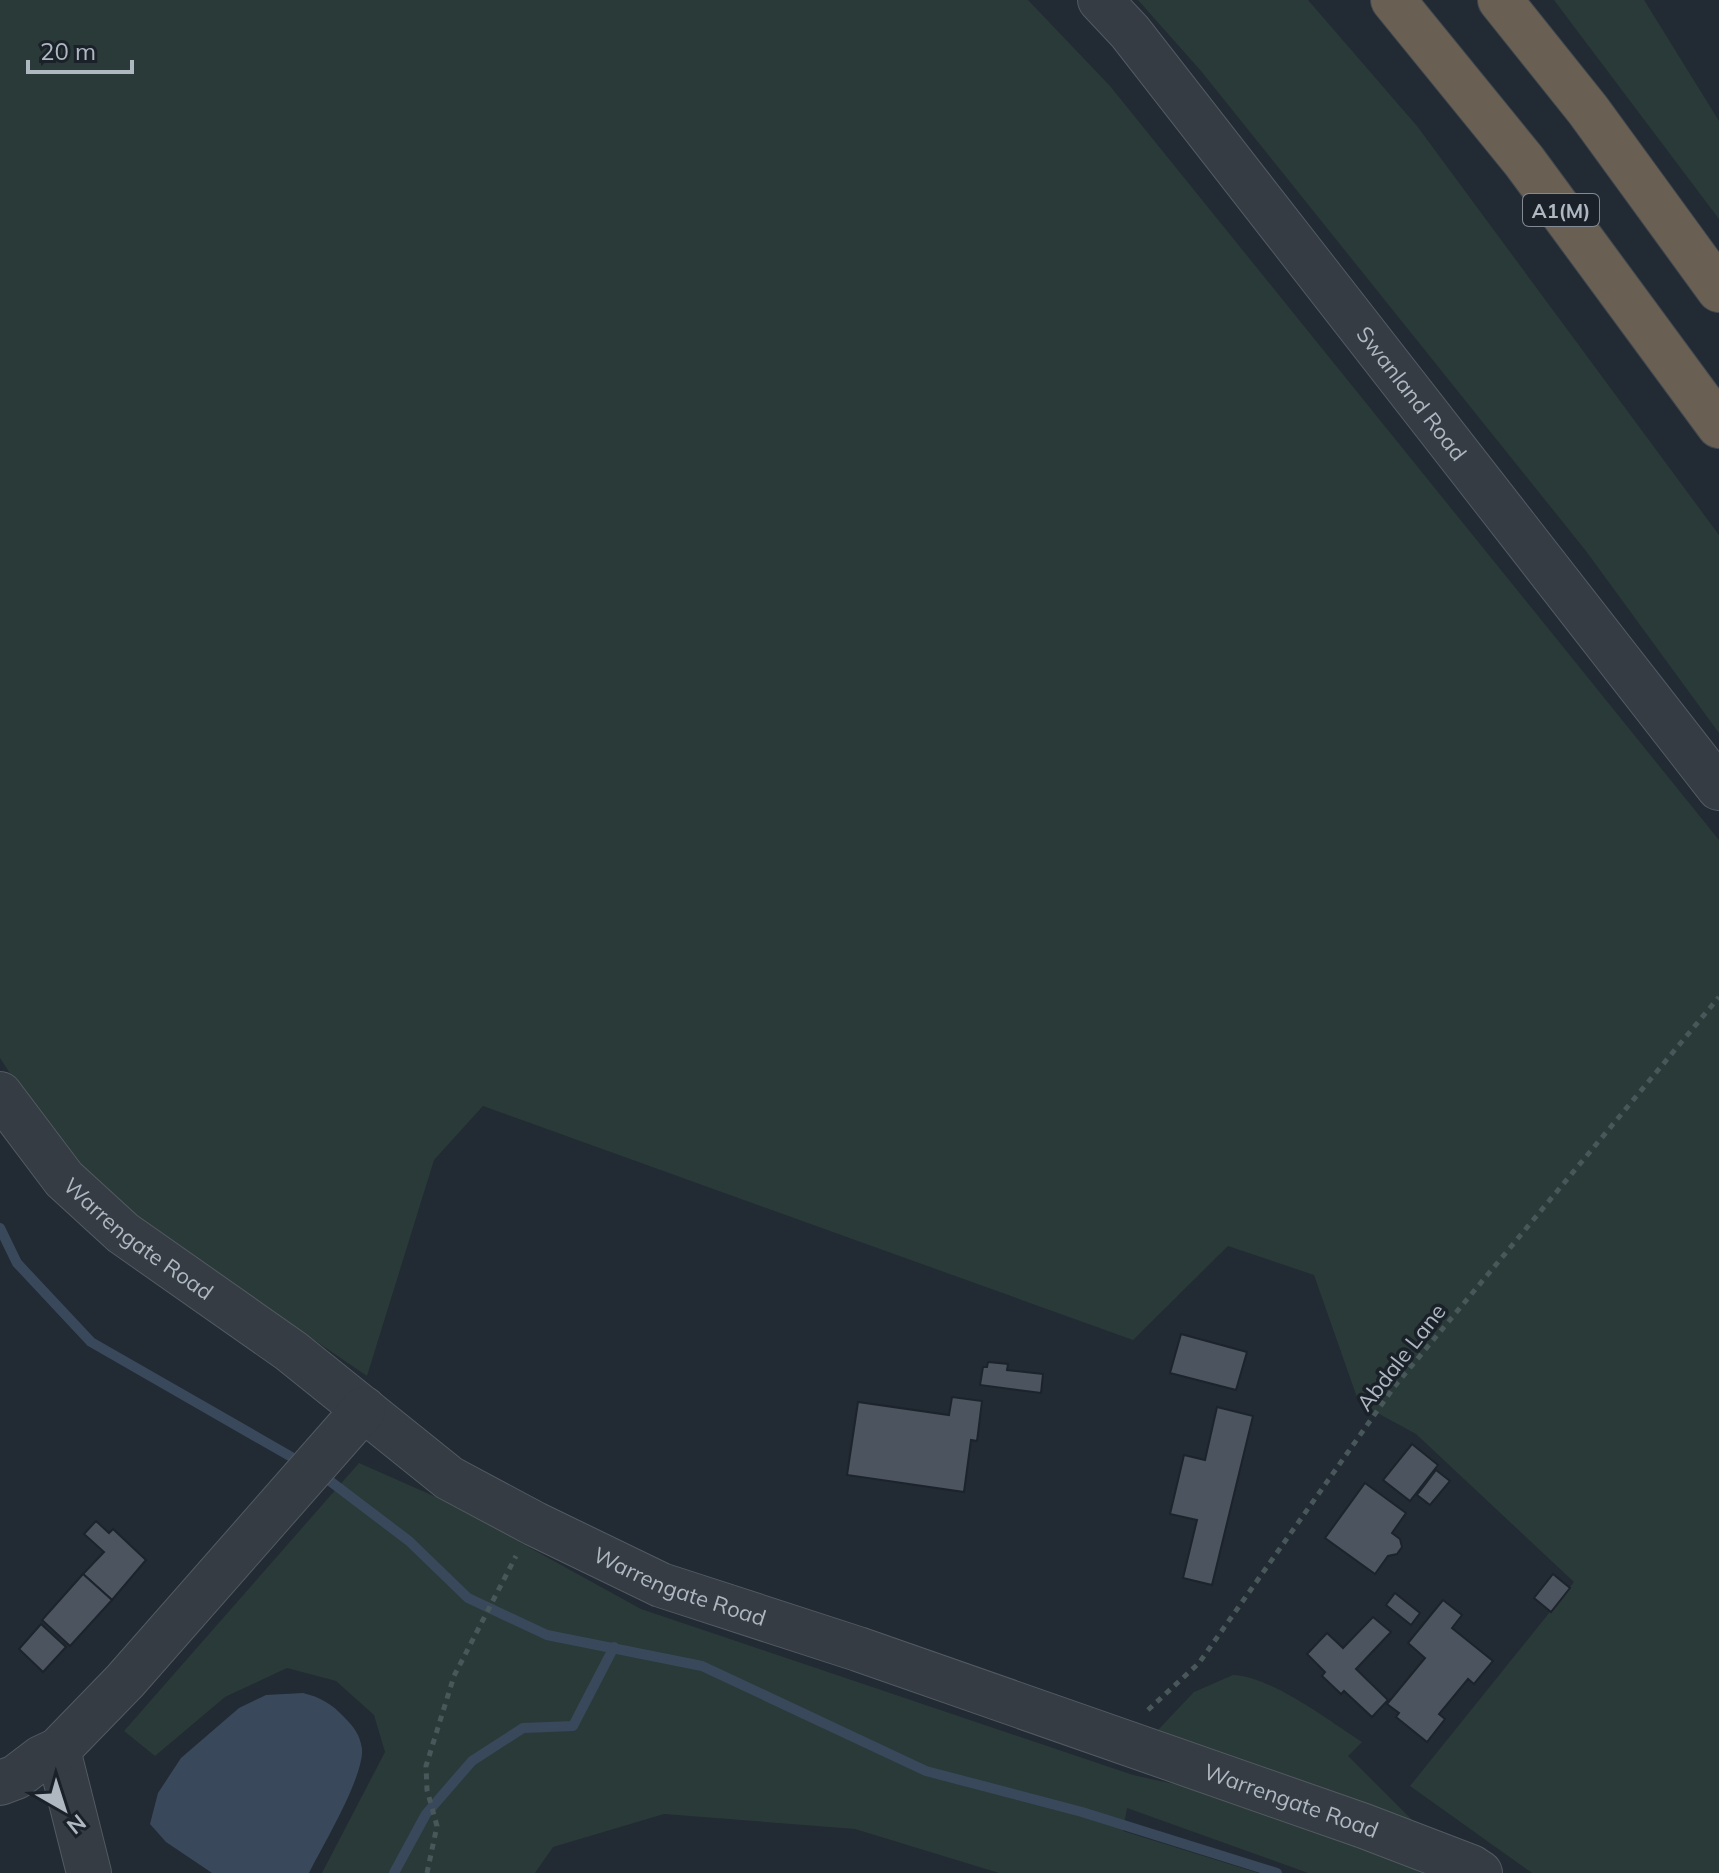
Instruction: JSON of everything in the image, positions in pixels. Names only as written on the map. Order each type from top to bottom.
[{"type":"highway","name":"A1(M)","points":[[1393,0],[1524,161],[1719,426]]},
{"type":"highway","points":[[1500,0],[1588,110],[1719,290]]},
{"type":"street","name":"Swanland Road","points":[[1100,0],[1130,32],[1719,788]]},
{"type":"street","name":"Warrengate Road","points":[[0,1094],[64,1179],[123,1233],[291,1351],[449,1478],[535,1524],[661,1585],[858,1649],[1364,1826],[1474,1871]]},
{"type":"street","points":[[0,1783],[16,1777],[41,1758],[58,1750],[125,1681],[364,1409]]},
{"type":"street","points":[[58,1750],[89,1873]]},
{"type":"path","name":"Abdale Lane","points":[[1115,1740],[1199,1663],[1394,1387],[1719,997]]},
{"type":"path","points":[[427,1873],[437,1826],[427,1790],[426,1766],[454,1676],[510,1566]]},
{"type":"shaded area","points":[[0,0],[1028,0],[1110,86],[1719,840],[1719,1873],[1532,1873],[1410,1786],[1574,1582],[1416,1434],[1359,1403],[1314,1275],[1228,1246],[1133,1340],[483,1106],[434,1160],[367,1376],[132,1216],[56,1144],[0,1058]]},
{"type":"shaded area","points":[[1138,0],[1308,0],[1417,126],[1719,535],[1719,733],[1586,551],[1201,71]]},
{"type":"shaded area","points":[[1554,0],[1644,0],[1719,121],[1719,219]]},
{"type":"shaded area","points":[[359,1463],[445,1501],[641,1609],[1133,1775],[1215,1793],[1364,1838],[1421,1873],[1308,1873],[1127,1808],[1123,1831],[1258,1873],[999,1873],[855,1829],[664,1814],[553,1847],[535,1873],[322,1873],[385,1752],[374,1715],[336,1681],[287,1668],[225,1697],[155,1756],[124,1731]]},
{"type":"shaded area","points":[[1233,1675],[1248,1677],[1282,1691],[1362,1742],[1348,1756],[1419,1827],[1157,1731],[1194,1692]]},
{"type":"water","points":[[303,1693],[339,1712],[356,1732],[362,1749],[350,1793],[309,1873],[212,1873],[166,1842],[150,1824],[158,1793],[181,1758],[239,1708],[266,1695]]},
{"type":"building","points":[[1181,1334],[1247,1352],[1236,1390],[1170,1373]]},
{"type":"building","points":[[988,1362],[1008,1364],[1007,1370],[1043,1374],[1041,1393],[980,1385],[983,1367],[987,1367]]},
{"type":"building","points":[[952,1397],[982,1401],[977,1441],[971,1440],[964,1492],[847,1475],[858,1402],[949,1415]]},
{"type":"building","points":[[1217,1407],[1253,1416],[1212,1585],[1183,1578],[1197,1520],[1170,1514],[1184,1455],[1205,1460]]},
{"type":"building","points":[[1412,1444],[1438,1465],[1410,1501],[1383,1480]]},
{"type":"building","points":[[1436,1470],[1450,1481],[1430,1505],[1417,1495]]},
{"type":"building","points":[[1365,1483],[1406,1513],[1392,1533],[1400,1539],[1402,1547],[1397,1554],[1388,1556],[1375,1574],[1325,1538]]},
{"type":"building","points":[[96,1521],[109,1533],[113,1529],[146,1560],[112,1600],[83,1574],[104,1552],[84,1534]]},
{"type":"building","points":[[83,1574],[112,1600],[70,1646],[42,1620]]},
{"type":"building","points":[[1553,1574],[1570,1588],[1551,1612],[1534,1598]]},
{"type":"building","points":[[1395,1593],[1420,1613],[1411,1625],[1386,1605]]},
{"type":"building","points":[[1443,1600],[1462,1615],[1452,1628],[1493,1661],[1474,1684],[1468,1679],[1439,1714],[1445,1719],[1427,1742],[1396,1717],[1399,1713],[1387,1704],[1425,1658],[1408,1643]]},
{"type":"building","points":[[1373,1617],[1391,1632],[1356,1669],[1388,1700],[1372,1717],[1322,1676],[1325,1672],[1307,1654],[1327,1633],[1343,1648]]},
{"type":"building","points":[[41,1624],[66,1647],[43,1672],[19,1649]]},
{"type":"waterway","points":[[0,1228],[17,1263],[91,1342],[302,1463]]},
{"type":"waterway","points":[[322,1475],[409,1541],[468,1598],[547,1635],[702,1666],[926,1771],[1082,1812],[1277,1873]]},
{"type":"waterway","points":[[394,1873],[426,1814],[472,1761],[523,1728],[573,1726],[614,1647]]}]
